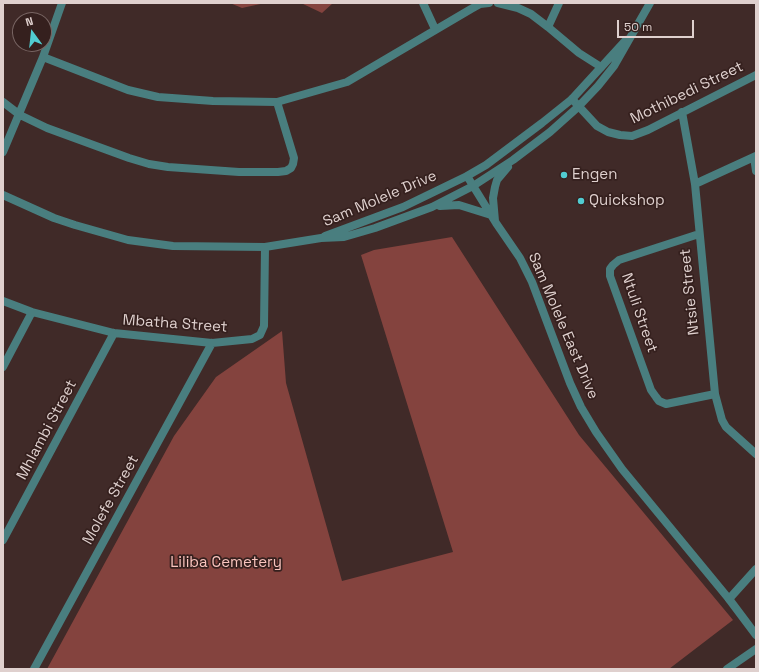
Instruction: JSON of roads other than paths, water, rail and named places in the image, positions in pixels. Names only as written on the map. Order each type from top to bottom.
[{"type":"street","points":[[3,152],[20,115],[43,57],[62,3]]},
{"type":"street","points":[[423,3],[435,29]]},
{"type":"street","points":[[43,57],[128,90],[158,97],[213,101],[277,102],[346,82],[480,4],[489,3]]},
{"type":"street","points":[[498,3],[518,8],[531,14],[579,53],[601,67]]},
{"type":"street","points":[[548,27],[559,3]]},
{"type":"street","name":"Sam Molele Drive","points":[[3,195],[54,218],[104,234],[128,240],[190,247],[265,247],[356,234],[432,207],[473,186],[513,160],[550,132],[578,107],[614,66],[650,3]]},
{"type":"street","name":"Sam Molele Drive","points":[[321,238],[403,208],[467,176],[507,150],[572,99],[633,32]]},
{"type":"street","name":"Mothibedi Street","points":[[572,99],[597,126],[608,132],[632,136],[641,133],[756,75]]},
{"type":"street","points":[[3,102],[20,115],[47,128],[149,164],[168,167],[238,172],[278,172],[286,171],[291,168],[294,158],[277,102]]},
{"type":"street","name":"Ntsie Street","points":[[682,112],[695,184],[715,394],[719,413],[726,427],[756,454]]},
{"type":"street","points":[[695,184],[755,157],[756,171]]},
{"type":"street","points":[[496,223],[494,187],[497,180],[513,160]]},
{"type":"street","name":"Sam Molele East Drive","points":[[467,176],[520,258],[532,282],[570,383],[581,407],[622,469],[729,599],[756,635]]},
{"type":"street","points":[[432,207],[459,205],[491,215]]},
{"type":"street","name":"Ntuli Street","points":[[699,234],[619,260],[610,269],[610,276],[652,390],[659,401],[670,404],[715,394]]},
{"type":"street","name":"Mbatha Street","points":[[3,301],[32,312],[114,333],[212,344],[252,339],[260,335],[265,319],[265,247]]},
{"type":"street","points":[[3,367],[32,312]]},
{"type":"street","name":"Mhlambi Street","points":[[3,540],[114,333]]},
{"type":"street","name":"Molefe Street","points":[[34,669],[212,344]]},
{"type":"street","points":[[729,599],[756,569]]},
{"type":"street","points":[[727,669],[756,649]]},
{"type":"place","name":"Engen","points":[[564,175]]},
{"type":"place","name":"Quickshop","points":[[581,201]]},
{"type":"park label","name":"Liliba Cemetery","points":[[226,563]]}]
